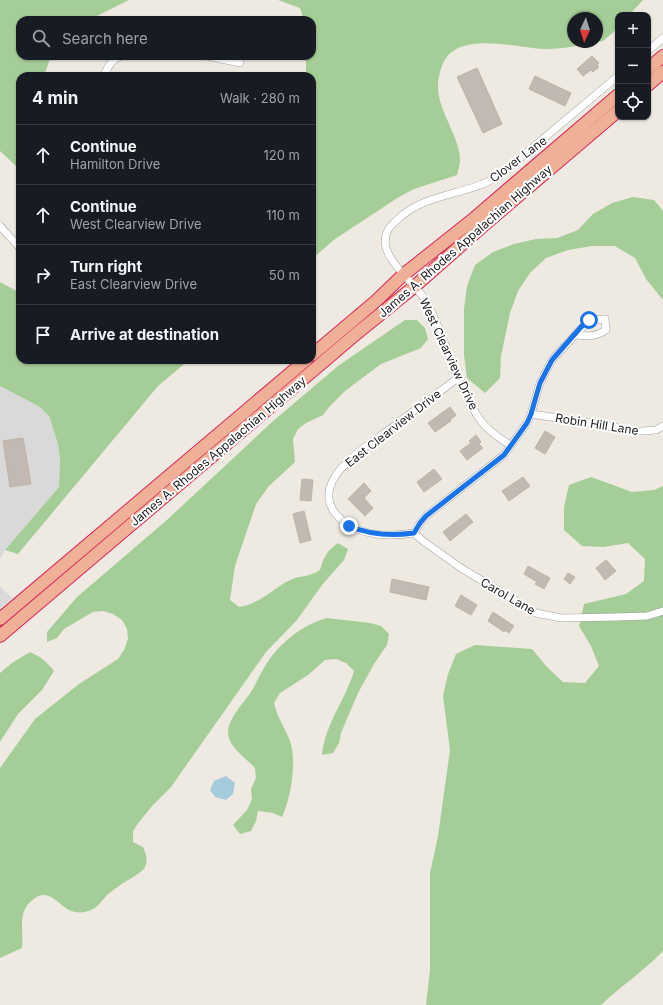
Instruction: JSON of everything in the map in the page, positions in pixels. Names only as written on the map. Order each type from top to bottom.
[{"type":"highway","points":[[651,66],[663,56]]},
{"type":"highway","points":[[649,84],[663,72]]},
{"type":"highway","name":"James A. Rhodes Appalachian Highway","points":[[316,352],[376,301],[403,275],[471,221],[615,98]]},
{"type":"highway","name":"James A. Rhodes Appalachian Highway","points":[[0,636],[356,334],[415,286],[490,219],[615,114]]},
{"type":"highway","name":"James A. Rhodes Appalachian Highway","points":[[0,619],[301,364]]},
{"type":"street","points":[[650,48],[663,38]]},
{"type":"street","points":[[106,72],[115,60]]},
{"type":"street","points":[[226,60],[240,63]]},
{"type":"street","name":"Clover Lane","points":[[415,286],[403,275],[388,253],[385,245],[385,237],[388,230],[400,217],[416,206],[438,196],[472,189],[500,175],[615,79]]},
{"type":"street","points":[[0,226],[16,244]]},
{"type":"street","name":"West Clearview Drive","points":[[415,286],[426,300],[458,378],[481,422],[510,445]]},
{"type":"street","points":[[414,533],[426,516],[504,455],[527,423],[540,383],[552,360],[574,335]]},
{"type":"street","name":"East Clearview Drive","points":[[414,533],[402,535],[380,534],[366,532],[349,526],[337,517],[328,498],[328,492],[336,475],[364,448],[458,378]]},
{"type":"street","name":"Robin Hill Lane","points":[[531,414],[643,432],[656,430],[663,426]]},
{"type":"street","name":"Carol Lane","points":[[414,533],[462,568],[536,613],[561,618],[647,616],[663,611]]},
{"type":"shaded area","points":[[0,386],[40,407],[49,416],[58,444],[60,459],[59,487],[5,550],[0,559]]},
{"type":"shaded area","points":[[0,586],[12,598],[0,608]]},
{"type":"green space","points":[[0,0],[129,0],[97,16],[16,16],[16,60],[50,60],[45,72],[16,72],[16,166],[0,151]]},
{"type":"green space","points":[[278,0],[643,0],[632,12],[615,12],[615,31],[603,41],[603,12],[567,12],[567,47],[545,49],[487,43],[472,44],[459,48],[449,55],[442,66],[438,81],[438,88],[441,104],[459,152],[460,162],[457,175],[414,189],[399,197],[335,239],[316,256],[316,72],[306,72],[306,60],[316,60],[316,16],[303,16],[300,8]]},
{"type":"green space","points":[[633,197],[654,200],[663,211],[663,300],[646,279],[635,258],[615,246],[592,246],[568,250],[546,258],[530,273],[518,291],[510,313],[501,356],[500,378],[485,393],[467,378],[464,355],[464,309],[467,286],[475,265],[493,252],[514,244],[536,239],[557,238],[578,230],[593,214],[612,203]]},
{"type":"green space","points":[[0,282],[16,291],[16,364],[184,364],[158,386],[18,554],[5,550],[59,487],[60,459],[58,444],[49,416],[40,407],[0,386]]},
{"type":"green space","points":[[405,320],[417,320],[425,328],[428,339],[421,348],[381,364],[345,391],[323,415],[306,423],[298,429],[293,439],[295,462],[269,486],[256,504],[235,566],[230,600],[239,607],[253,603],[288,581],[310,575],[320,570],[326,554],[338,543],[348,549],[344,560],[322,585],[297,620],[266,652],[171,787],[153,805],[133,831],[133,842],[143,847],[146,854],[144,869],[108,894],[95,908],[87,912],[70,911],[56,900],[46,895],[41,895],[35,898],[29,903],[23,915],[22,948],[0,958],[0,768],[35,719],[79,684],[118,659],[124,650],[128,639],[127,629],[122,620],[113,614],[103,611],[93,612],[64,629],[57,638],[47,642],[47,632],[77,597],[168,519],[272,422],[338,366]]},
{"type":"green space","points":[[591,477],[632,492],[654,490],[663,486],[663,951],[601,1005],[426,1005],[430,970],[430,873],[438,836],[450,750],[443,696],[448,674],[456,654],[475,645],[532,649],[547,667],[563,682],[585,683],[599,666],[591,646],[579,626],[584,604],[626,594],[644,581],[645,559],[628,543],[604,547],[582,546],[564,530],[564,507],[569,485]]},
{"type":"green space","points":[[327,618],[370,623],[381,626],[389,634],[387,645],[374,664],[358,693],[341,733],[339,743],[333,753],[322,755],[325,739],[330,724],[345,694],[354,671],[346,663],[336,659],[325,660],[308,675],[280,693],[274,703],[290,741],[293,759],[292,779],[288,800],[282,817],[273,813],[258,811],[256,821],[251,831],[240,834],[233,825],[247,810],[252,799],[251,789],[256,778],[255,768],[231,743],[228,732],[230,722],[251,691],[267,663],[279,648],[293,635],[309,625]]},
{"type":"green space","points":[[30,652],[44,660],[54,671],[42,690],[18,714],[0,742],[0,673],[12,663]]},
{"type":"water","points":[[226,776],[235,783],[233,794],[226,800],[215,797],[210,790],[214,781]]},
{"type":"building","points":[[592,56],[599,63],[597,65],[599,67],[593,72],[591,70],[583,76],[577,69]]},
{"type":"building","points":[[477,68],[502,124],[483,133],[457,77]]},
{"type":"building","points":[[535,76],[571,93],[565,106],[529,89]]},
{"type":"building","points":[[450,407],[456,415],[450,420],[451,421],[435,432],[428,423]]},
{"type":"building","points":[[545,431],[555,437],[545,454],[535,448]]},
{"type":"building","points":[[476,435],[481,442],[479,444],[483,448],[467,460],[460,451],[471,443],[469,441]]},
{"type":"building","points":[[23,438],[31,484],[10,487],[3,441]]},
{"type":"building","points":[[434,469],[442,479],[424,492],[417,482]]},
{"type":"building","points":[[523,477],[530,486],[509,501],[502,491]]},
{"type":"building","points":[[302,479],[313,480],[311,501],[300,500]]},
{"type":"building","points":[[364,483],[371,491],[364,498],[373,508],[365,516],[348,499]]},
{"type":"building","points":[[304,511],[311,540],[300,543],[293,514]]},
{"type":"building","points":[[466,514],[473,522],[450,541],[443,532]]},
{"type":"building","points":[[606,560],[616,571],[605,580],[596,568]]},
{"type":"building","points":[[528,566],[550,578],[544,589],[535,584],[537,582],[524,574]]},
{"type":"building","points":[[568,573],[575,577],[570,584],[564,579]]},
{"type":"building","points":[[392,579],[429,587],[426,600],[390,592]]},
{"type":"building","points":[[461,595],[477,605],[471,615],[455,606]]},
{"type":"building","points":[[493,612],[514,626],[509,633],[505,630],[504,632],[488,621]]},
{"type":"route","points":[[349,526],[357,530],[380,534],[402,535],[414,533],[426,516],[504,455],[527,423],[540,383],[552,360],[589,320]]}]
